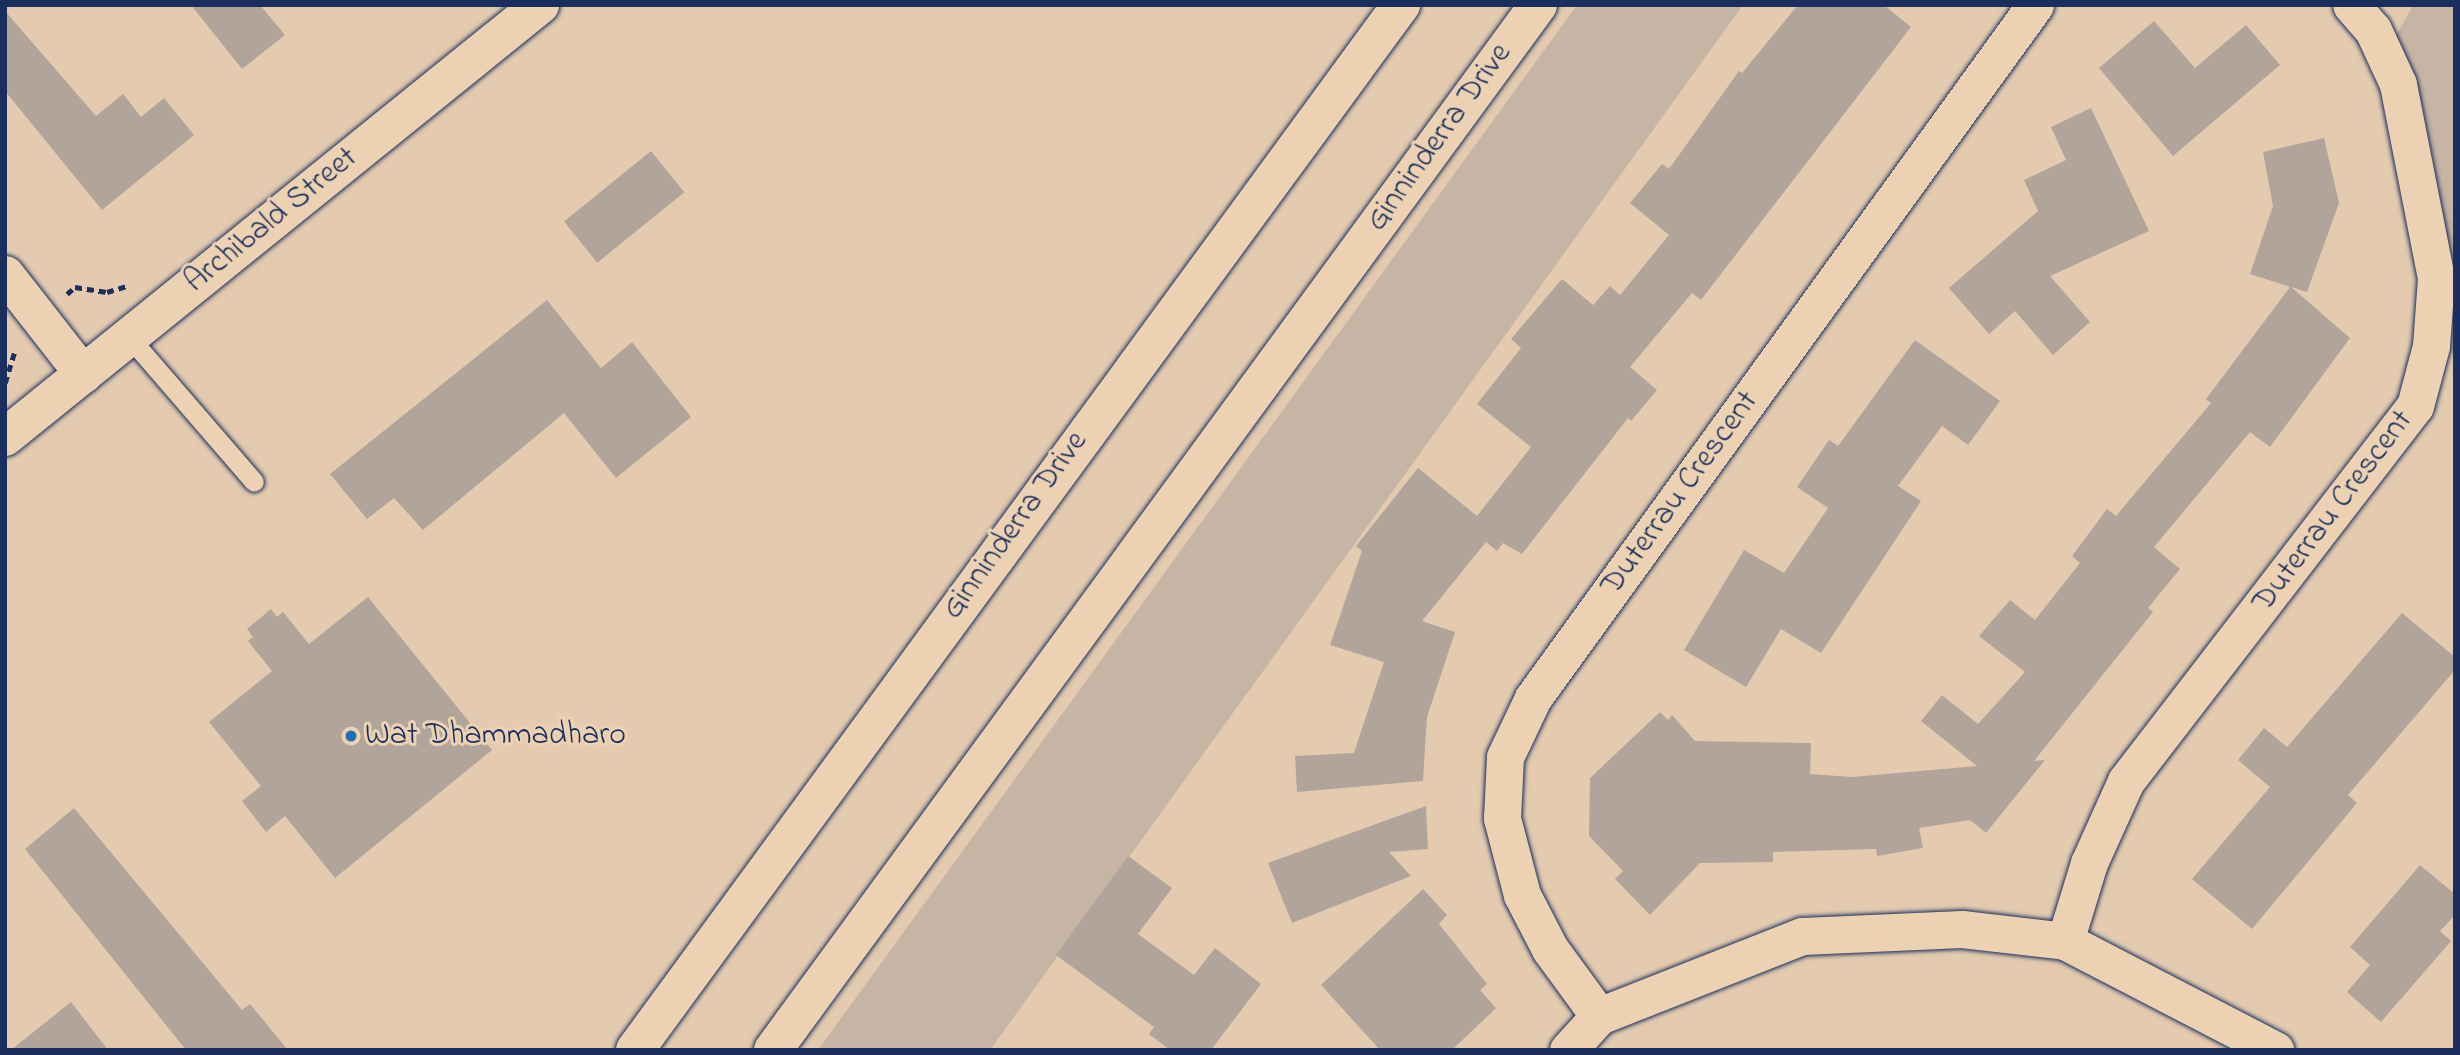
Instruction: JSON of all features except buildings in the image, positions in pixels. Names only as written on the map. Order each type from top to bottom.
[{"type":"main road","name":"Archibald Street","points":[[5,437],[540,5]]},
{"type":"main road","name":"Ginninderra Drive","points":[[635,1050],[1401,5]]},
{"type":"main road","name":"Ginninderra Drive","points":[[773,1050],[1538,5]]},
{"type":"street","name":"Duterrau Crescent","points":[[1599,1016],[1550,949],[1522,895],[1502,818],[1504,757],[1534,698],[2035,5]]},
{"type":"street","name":"Duterrau Crescent","points":[[2064,941],[2089,863],[2126,781],[2415,407],[2431,346],[2436,278],[2398,84],[2373,30],[2351,5]]},
{"type":"street","points":[[5,274],[83,374]]},
{"type":"street","points":[[1568,1050],[1599,1016],[1802,936],[1962,929],[2064,941],[2275,1050]]},
{"type":"lane","points":[[129,337],[254,482]]},
{"type":"shaded area","points":[[1577,5],[1743,5],[990,1050],[818,1050]]},
{"type":"shaded area","points":[[2413,5],[2455,5],[2455,355],[2431,346],[2385,56]]},
{"type":"place","name":"Wat Dhammadharo","points":[[351,736]]}]
